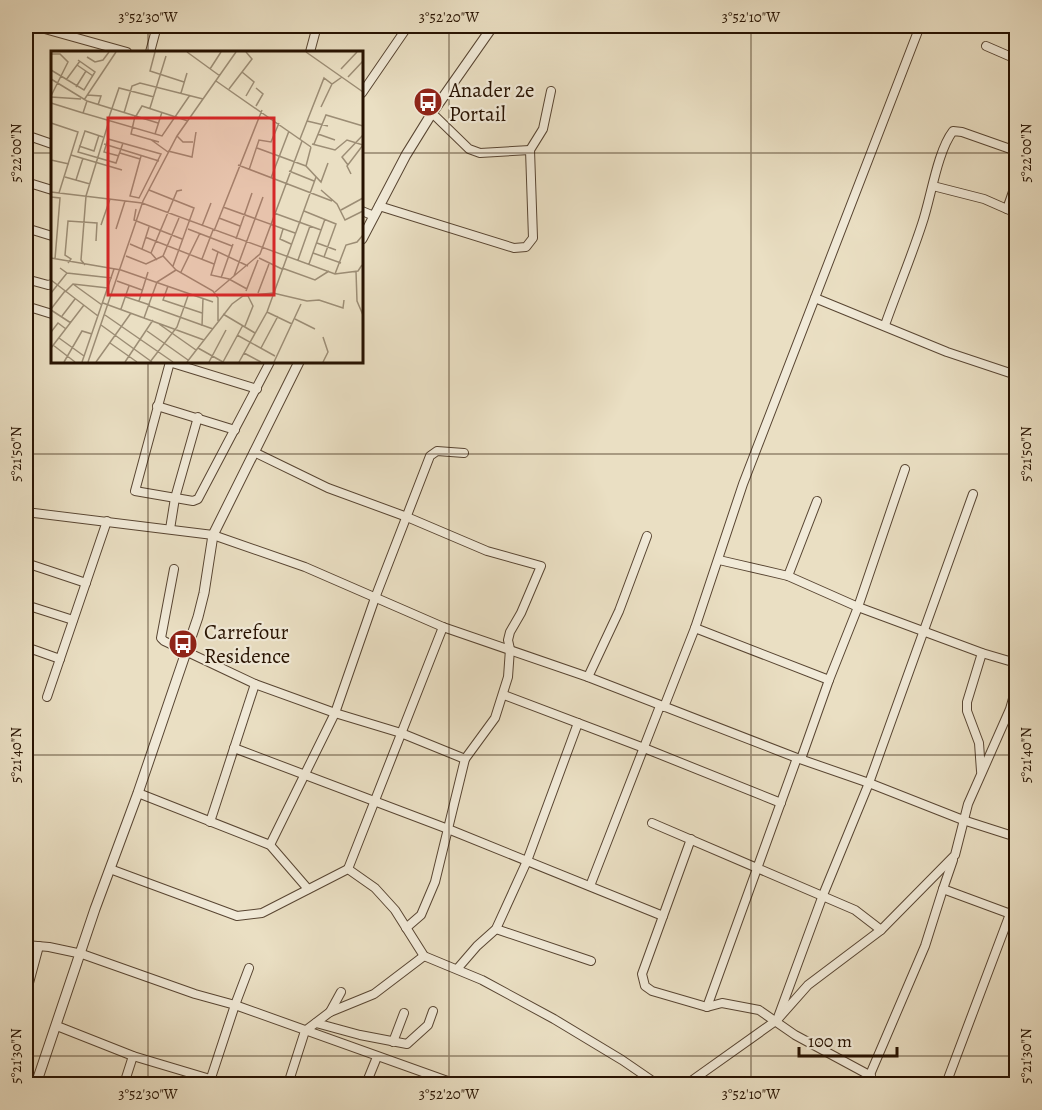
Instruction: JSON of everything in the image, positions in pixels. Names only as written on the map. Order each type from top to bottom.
[{"type":"street","points":[[34,26],[112,50]]},
{"type":"street","points":[[150,51],[157,26]]},
{"type":"street","points":[[302,26],[317,28],[310,51]]},
{"type":"street","points":[[363,92],[408,26]]},
{"type":"street","points":[[363,237],[406,156],[432,113],[493,26]]},
{"type":"street","points":[[590,886],[644,747],[696,628],[743,484],[920,26]]},
{"type":"street","points":[[986,46],[1017,59]]},
{"type":"street","points":[[379,206],[514,248],[526,247],[533,238],[530,150],[543,129],[551,91]]},
{"type":"street","points":[[432,113],[470,149],[480,153],[530,150]]},
{"type":"street","points":[[885,325],[922,224],[949,136],[953,131],[962,132],[1017,151]]},
{"type":"street","points":[[26,135],[51,144]]},
{"type":"street","points":[[26,182],[51,190]]},
{"type":"street","points":[[1007,209],[1017,183]]},
{"type":"street","points":[[933,186],[975,197],[1017,213]]},
{"type":"street","points":[[363,210],[374,216]]},
{"type":"street","points":[[26,228],[51,236]]},
{"type":"street","points":[[26,279],[51,284]]},
{"type":"street","points":[[815,298],[947,352],[1017,375]]},
{"type":"street","points":[[26,306],[51,314]]},
{"type":"street","points":[[170,363],[135,491],[193,501],[198,499],[270,363]]},
{"type":"street","points":[[173,363],[257,389]]},
{"type":"street","points":[[36,1084],[186,650],[204,592],[213,535],[299,363]]},
{"type":"street","points":[[157,406],[235,430]]},
{"type":"street","points":[[170,529],[175,498],[198,417]]},
{"type":"street","points":[[270,845],[335,713],[375,598],[430,456],[437,451],[464,453]]},
{"type":"street","points":[[254,452],[328,488],[407,517],[487,551],[541,566],[521,613],[510,632],[508,677],[495,718],[465,759],[435,882],[421,915],[406,928]]},
{"type":"street","points":[[707,1007],[756,866],[858,607],[905,468]]},
{"type":"street","points":[[777,1020],[868,783],[973,494]]},
{"type":"street","points":[[788,576],[817,501]]},
{"type":"street","points":[[26,512],[213,535],[305,567],[442,627],[588,677],[799,759],[963,820],[1017,837]]},
{"type":"street","points":[[47,697],[107,521]]},
{"type":"street","points":[[588,677],[619,611],[647,536]]},
{"type":"street","points":[[719,560],[788,576],[858,607],[923,632],[1017,663]]},
{"type":"street","points":[[26,562],[86,583]]},
{"type":"street","points":[[174,569],[160,638],[255,684],[335,713],[401,733],[465,759]]},
{"type":"street","points":[[26,605],[73,620]]},
{"type":"street","points":[[110,869],[237,916],[262,913],[348,869],[442,627]]},
{"type":"street","points":[[696,628],[829,680]]},
{"type":"street","points":[[26,647],[60,659]]},
{"type":"street","points":[[981,772],[979,743],[967,711],[967,702],[982,652]]},
{"type":"street","points":[[210,822],[255,684]]},
{"type":"street","points":[[866,1084],[925,946],[955,855],[963,820],[1017,688]]},
{"type":"street","points":[[504,695],[644,747],[781,803]]},
{"type":"street","points":[[458,968],[496,929],[526,861],[578,723]]},
{"type":"street","points":[[234,747],[448,829],[663,916]]},
{"type":"street","points":[[138,793],[270,845],[308,889]]},
{"type":"street","points":[[652,823],[824,895],[855,910],[881,930]]},
{"type":"street","points":[[691,839],[642,974],[645,986],[652,991],[707,1007],[722,1003],[759,1010],[777,1020],[795,1035],[871,1076]]},
{"type":"street","points":[[687,1084],[777,1020],[808,985],[881,930],[955,855]]},
{"type":"street","points":[[348,869],[375,888],[395,910],[424,956],[458,968],[554,1019],[657,1084]]},
{"type":"street","points":[[943,889],[1013,915],[946,1084]]},
{"type":"street","points":[[496,929],[591,961]]},
{"type":"street","points":[[26,945],[82,954],[195,994],[235,1005],[456,1084]]},
{"type":"street","points":[[26,994],[39,946]]},
{"type":"street","points":[[288,1084],[305,1031],[330,1012],[374,994],[424,956]]},
{"type":"street","points":[[57,1026],[132,1056],[209,1082],[249,968]]},
{"type":"street","points":[[330,1012],[342,992]]},
{"type":"street","points":[[316,1023],[404,1044],[411,1043],[428,1024],[433,1011]]},
{"type":"street","points":[[393,1042],[404,1013]]},
{"type":"street","points":[[124,1084],[132,1056]]},
{"type":"street","points":[[366,1084],[377,1057]]},
{"type":"place","name":"Anader 2e Portail","points":[[428,102]]},
{"type":"place","name":"Carrefour Residence","points":[[183,644]]}]
